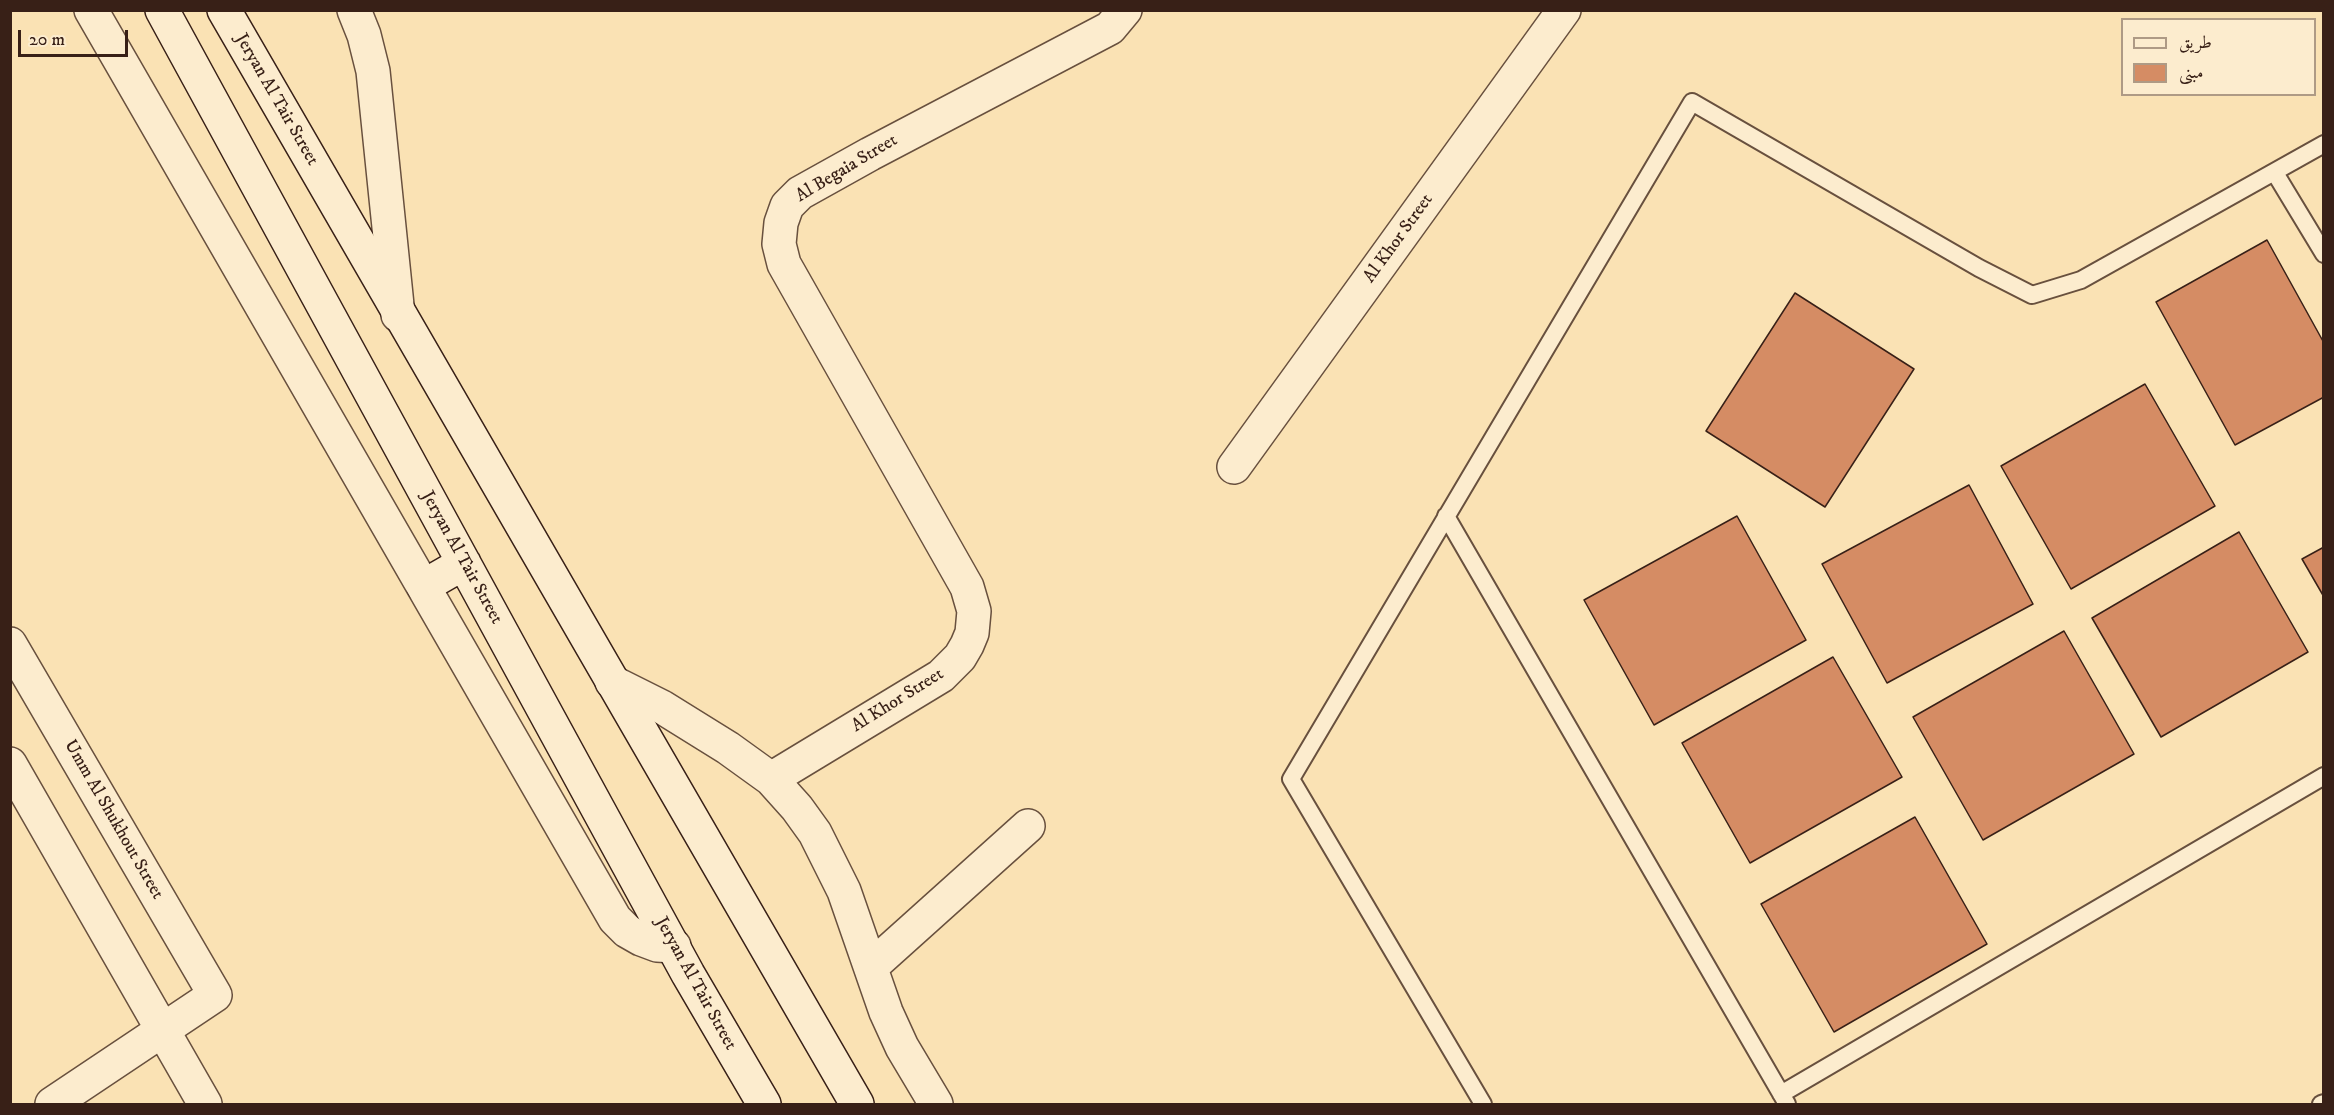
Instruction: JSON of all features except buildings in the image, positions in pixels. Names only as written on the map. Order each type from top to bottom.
[{"type":"street","points":[[91,10],[615,919],[627,931],[641,939],[657,945],[674,946]]},
{"type":"street","name":"Jeryan Al Tair Street","points":[[162,10],[674,946],[764,1104]]},
{"type":"street","name":"Jeryan Al Tair Street","points":[[224,10],[398,315],[857,1104]]},
{"type":"street","name":"Al Begaia Street","points":[[968,587],[784,264],[779,244],[780,223],[787,206],[800,193],[1110,28],[1125,10]]},
{"type":"street","name":"Al Khor Street","points":[[1233,467],[1564,10]]},
{"type":"street","name":"Jeryan Al Tair Street","points":[[365,19],[379,115],[398,315]]},
{"type":"street","points":[[424,586],[464,563]]},
{"type":"street","name":"Al Khor Street","points":[[771,779],[951,668],[960,657],[972,633],[974,611],[968,587]]},
{"type":"street","name":"Umm Al Shukhout Street","points":[[10,644],[215,995],[163,1029]]},
{"type":"street","points":[[612,682],[662,707],[728,748],[771,779],[797,808],[827,856],[844,891],[902,1047],[936,1104]]},
{"type":"street","points":[[10,764],[205,1104]]},
{"type":"street","points":[[871,967],[1028,826]]},
{"type":"street","points":[[52,1104],[163,1029]]},
{"type":"lane","points":[[1483,1104],[1291,779],[1692,102],[1978,268],[2032,295],[2081,280],[2324,144]]},
{"type":"lane","points":[[2275,173],[2324,254]]},
{"type":"lane","points":[[1446,516],[1784,1099],[2324,776]]}]
